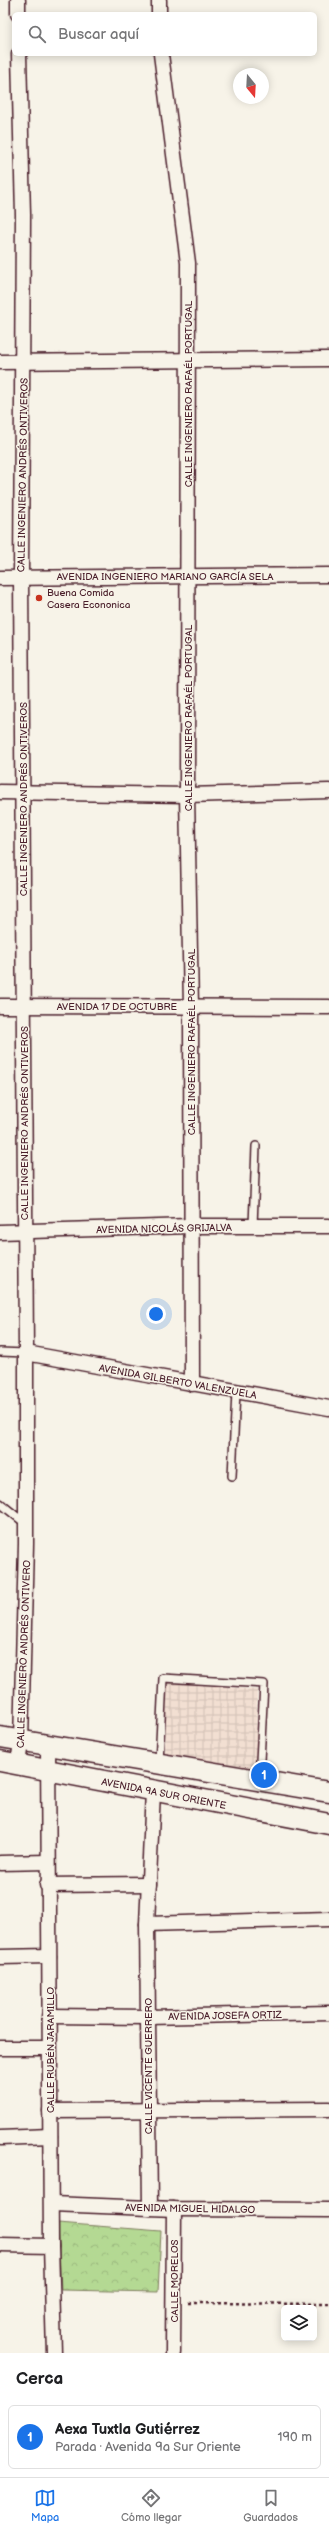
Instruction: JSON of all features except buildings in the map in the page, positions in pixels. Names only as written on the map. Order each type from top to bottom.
[{"type":"main road","points":[[0,1737],[21,1742],[159,1763],[329,1792]]},
{"type":"main road","name":"AVENIDA 9A SUR ORIENTE","points":[[9,1762],[329,1824]]},
{"type":"street","points":[[18,0],[18,12]]},
{"type":"street","points":[[159,0],[159,12]]},
{"type":"street","name":"CALLE INGENIERO ANDRÉS ONTIVEROS","points":[[19,56],[24,215],[21,578],[24,792],[26,1544]]},
{"type":"street","name":"CALLE INGENIERO RAFAÉL PORTUGAL","points":[[161,56],[188,263],[187,795],[192,1007],[190,1226],[192,1384]]},
{"type":"street","points":[[0,362],[329,359]]},
{"type":"street","name":"AVENIDA INGENIERO MARIANO GARCÍA SELA","points":[[0,578],[329,575]]},
{"type":"street","points":[[0,792],[187,795],[329,792]]},
{"type":"street","name":"AVENIDA 17 DE OCTUBRE","points":[[0,1006],[329,1007]]},
{"type":"street","name":"AVENIDA NICOLÁS GRIJALVA","points":[[0,1232],[190,1226],[329,1226]]},
{"type":"street","name":"AVENIDA GILBERTO VALENZUELA","points":[[26,1353],[329,1408]]},
{"type":"street","name":"CALLE INGENIERO ANDRÉS ONTIVERO","points":[[9,1762],[21,1742],[26,1544]]},
{"type":"street","name":"CALLE RUBÉN JARAMILLO","points":[[48,1746],[46,1770],[47,1885],[52,2204],[51,2246],[54,2353]]},
{"type":"street","name":"CALLE VICENTE GUERRERO","points":[[150,2208],[147,1924],[153,1791]]},
{"type":"street","points":[[0,1863],[48,1862]]},
{"type":"street","points":[[47,1885],[149,1884]]},
{"type":"street","points":[[147,1924],[329,1919]]},
{"type":"street","points":[[0,1957],[49,1956]]},
{"type":"street","name":"AVENIDA JOSEFA ORTIZ","points":[[49,2016],[329,2013]]},
{"type":"street","points":[[0,2048],[49,2048]]},
{"type":"street","points":[[50,2111],[148,2109],[329,2109]]},
{"type":"street","points":[[0,2138],[50,2136]]},
{"type":"street","name":"AVENIDA MIGUEL HIDALGO","points":[[52,2204],[174,2209],[329,2210]]},
{"type":"street","name":"CALLE MORELOS","points":[[174,2209],[174,2353]]},
{"type":"street","points":[[0,2245],[51,2246]]},
{"type":"lane","points":[[253,1226],[256,1146]]},
{"type":"lane","points":[[0,1352],[26,1353]]},
{"type":"lane","points":[[232,1476],[236,1392]]},
{"type":"lane","points":[[0,1503],[26,1524]]},
{"type":"lane","points":[[159,1763],[163,1678],[264,1684],[259,1780]]},
{"type":"path","points":[[173,2303],[329,2304]]},
{"type":"shaded area","points":[[167,1682],[257,1690],[256,1772],[165,1755]]},
{"type":"green space","points":[[58,2223],[161,2231],[158,2292],[61,2290]]},
{"type":"place","name":"Buena Comida Casera Econonica","points":[[39,598]]},
{"type":"place","name":"Aexa Tuxtla Gutiérrez","points":[[264,1775]]}]
